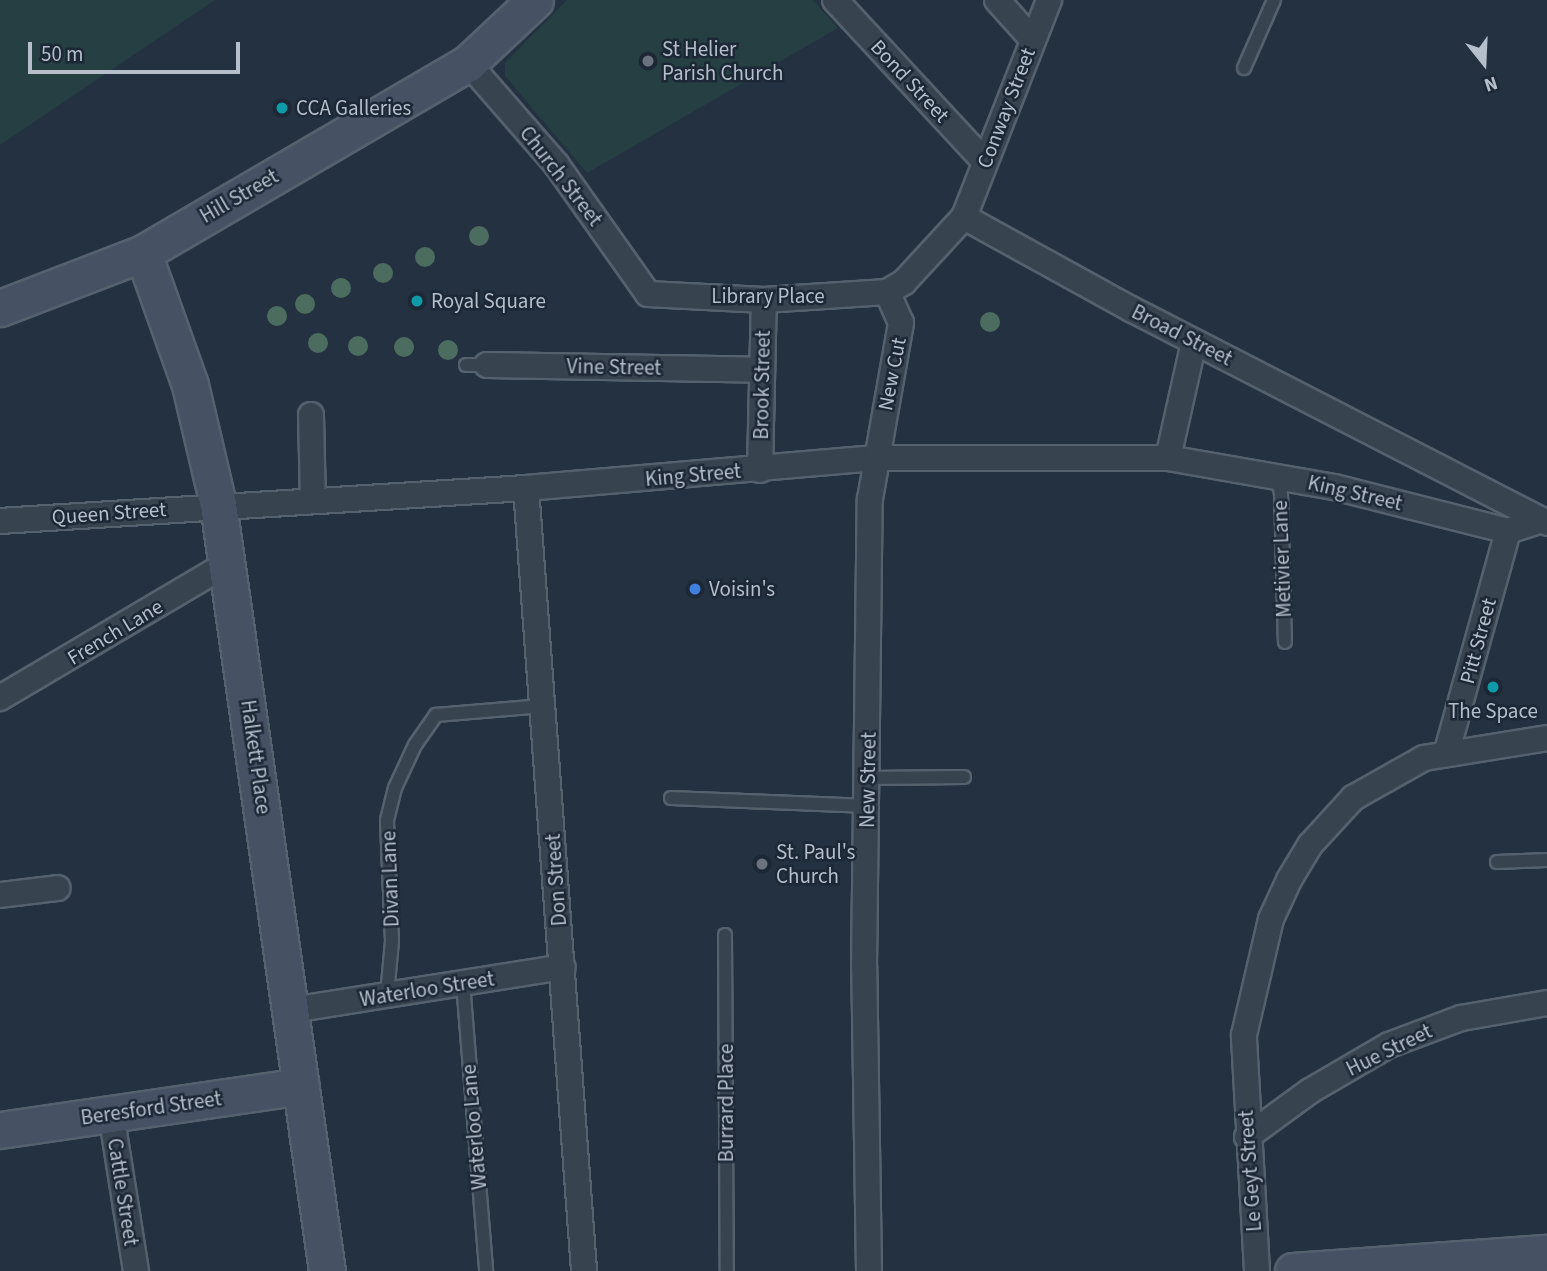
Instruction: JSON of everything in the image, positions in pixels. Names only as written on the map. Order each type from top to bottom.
[{"type":"main road","name":"Hill Street","points":[[0,308],[143,253],[468,62],[530,2]]},
{"type":"main road","name":"Halkett Place","points":[[143,253],[190,385],[218,504],[327,1271]]},
{"type":"main road","name":"Beresford Street","points":[[0,1130],[301,1086]]},
{"type":"main road","points":[[1293,1271],[1547,1253]]},
{"type":"street","name":"Bond Street","points":[[835,0],[985,162]]},
{"type":"street","points":[[997,0],[1032,39]]},
{"type":"street","name":"Conway Street","points":[[964,217],[1049,0]]},
{"type":"street","name":"Church Street","points":[[468,62],[556,164],[648,294]]},
{"type":"street","points":[[887,292],[904,282],[964,217]]},
{"type":"street","name":"Broad Street","points":[[964,217],[1194,342],[1499,496],[1543,522]]},
{"type":"street","name":"Library Place","points":[[648,294],[764,300],[887,292]]},
{"type":"street","name":"New Cut","points":[[876,458],[901,323],[887,292]]},
{"type":"street","name":"Brook Street","points":[[760,470],[764,300]]},
{"type":"street","points":[[1168,458],[1194,342]]},
{"type":"street","name":"Vine Street","points":[[476,365],[762,370]]},
{"type":"street","points":[[311,415],[313,500]]},
{"type":"street","name":"King Street","points":[[218,504],[526,488],[876,458],[1168,458],[1277,476],[1508,531]]},
{"type":"street","name":"New Street","points":[[869,1271],[864,967],[869,806],[870,499],[876,458]]},
{"type":"street","name":"Don Street","points":[[526,488],[563,967],[583,1271]]},
{"type":"street","name":"Queen Street","points":[[0,521],[218,504]]},
{"type":"street","points":[[1508,531],[1543,522]]},
{"type":"street","name":"Pitt Street","points":[[1447,751],[1508,531]]},
{"type":"street","name":"French Lane","points":[[0,698],[228,563]]},
{"type":"street","name":"Le Geyt Street","points":[[1257,1271],[1243,1070],[1254,978],[1271,919],[1310,845],[1353,798],[1424,758],[1447,751],[1547,738]]},
{"type":"street","points":[[0,895],[58,888]]},
{"type":"street","name":"Waterloo Street","points":[[292,1010],[563,967]]},
{"type":"street","name":"Hue Street","points":[[1247,1137],[1310,1091],[1389,1045],[1461,1018],[1547,1003]]},
{"type":"street","name":"Cattle Street","points":[[111,1113],[136,1271]]},
{"type":"lane","points":[[1244,68],[1274,0]]},
{"type":"lane","name":"Metivier Lane","points":[[1277,476],[1275,486],[1281,493],[1285,642]]},
{"type":"lane","name":"Divan Lane","points":[[387,995],[392,941],[387,820],[395,788],[415,745],[436,715],[543,706]]},
{"type":"lane","points":[[869,778],[964,777]]},
{"type":"lane","points":[[671,798],[869,806]]},
{"type":"lane","points":[[1497,862],[1547,860]]},
{"type":"lane","name":"Burrard Place","points":[[725,935],[727,1271]]},
{"type":"lane","name":"Waterloo Lane","points":[[463,983],[486,1271]]},
{"type":"green space","points":[[0,0],[215,0],[0,145]]},
{"type":"green space","points":[[567,0],[813,0],[838,28],[587,173],[505,76],[505,63]]},
{"type":"place","name":"St Helier Parish Church","points":[[648,61]]},
{"type":"place","name":"CCA Galleries","points":[[282,108]]},
{"type":"place","name":"Royal Square","points":[[417,301]]},
{"type":"place","name":"Voisin's","points":[[695,589]]},
{"type":"place","name":"The Space","points":[[1493,687]]},
{"type":"place","name":"St. Paul's Church","points":[[762,864]]}]
